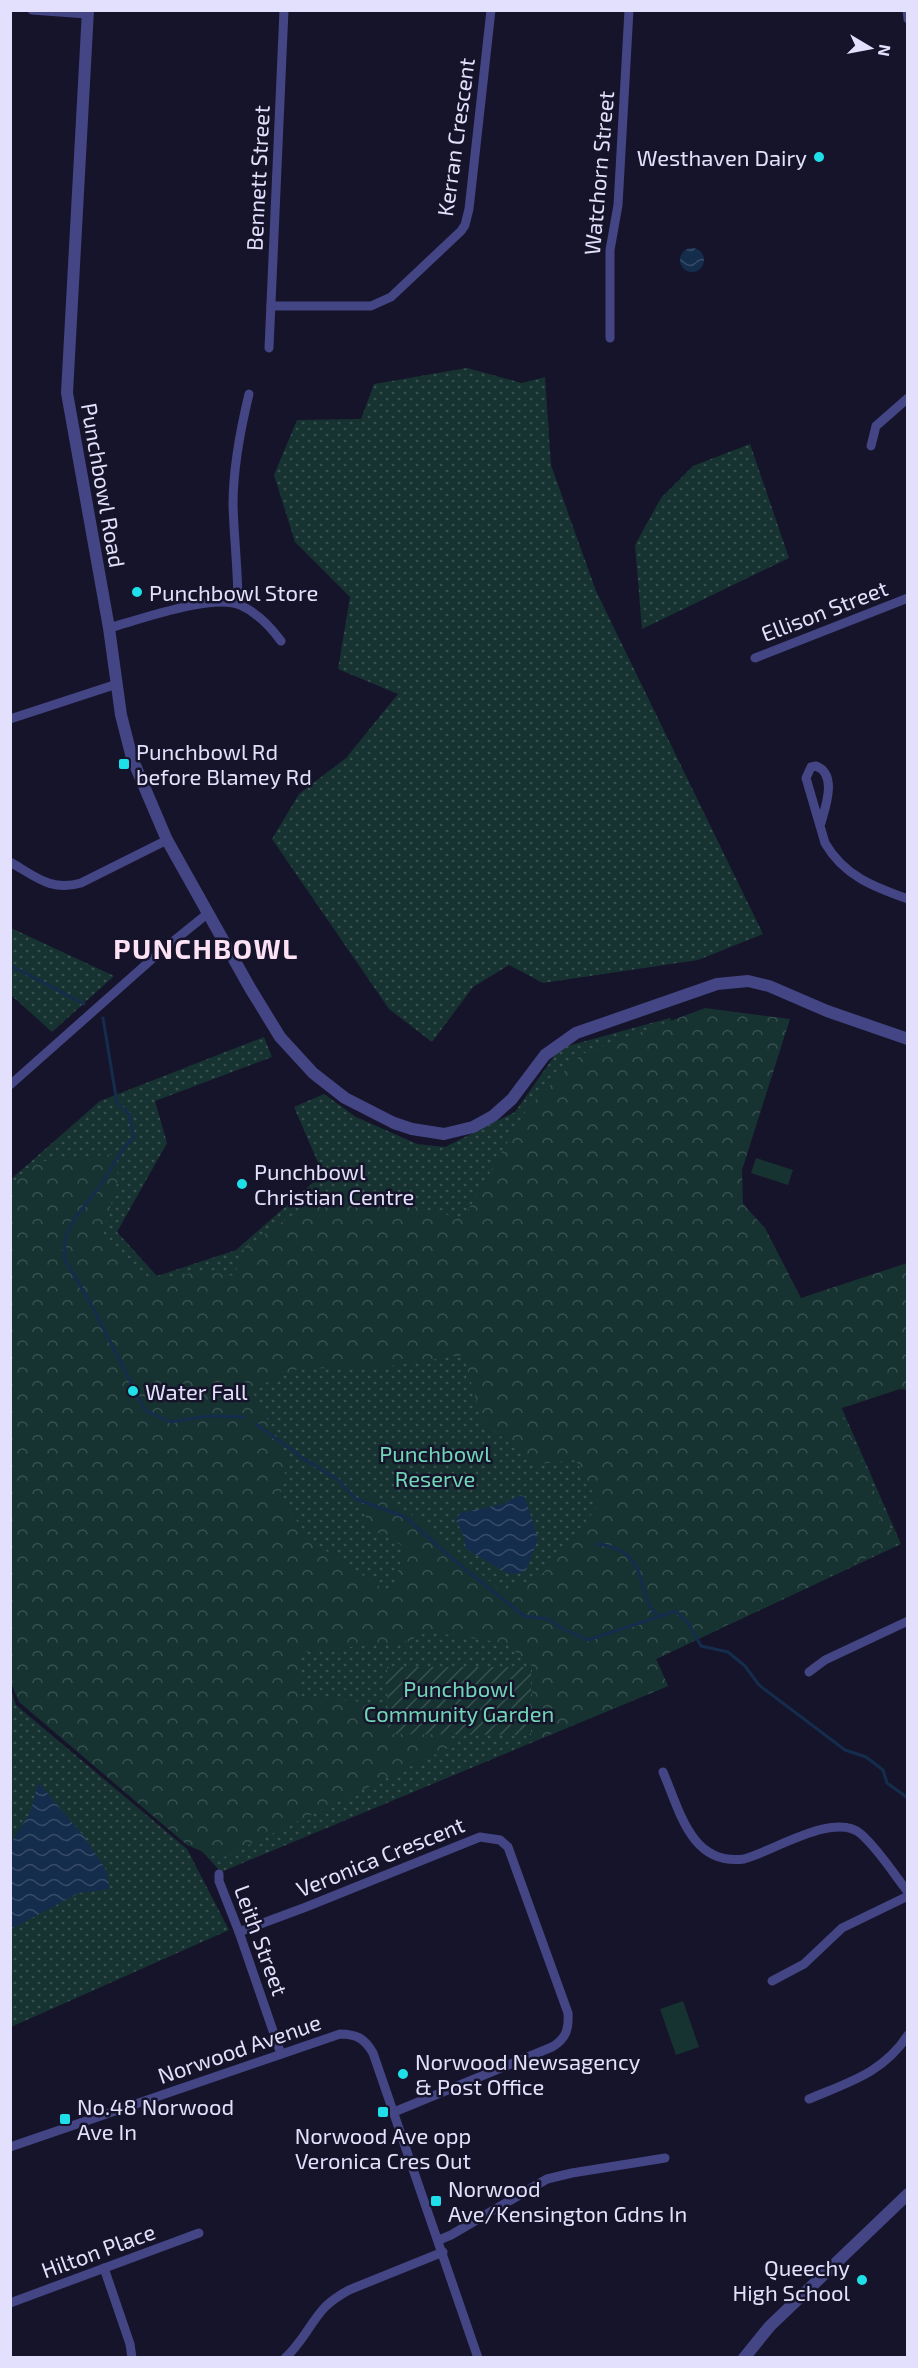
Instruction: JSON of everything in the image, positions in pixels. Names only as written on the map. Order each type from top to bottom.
[{"type":"street","points":[[32,10],[88,12]]},
{"type":"street","name":"Bennett Street","points":[[269,348],[284,10]]},
{"type":"street","name":"Kerran Crescent","points":[[271,306],[371,306],[378,304],[391,297],[461,231],[469,209],[491,10]]},
{"type":"street","name":"Watchorn Street","points":[[610,338],[610,250],[618,205],[629,10]]},
{"type":"street","points":[[907,10],[908,20]]},
{"type":"street","name":"Punchbowl Road","points":[[88,12],[67,393],[109,628],[125,735],[132,758],[167,840],[207,914],[275,1028],[313,1073],[332,1089],[366,1110],[394,1123],[424,1132],[444,1134],[463,1131],[493,1116],[512,1099],[545,1055],[576,1032],[717,984],[748,981],[769,986],[827,1011],[908,1039]]},
{"type":"street","points":[[238,604],[233,506],[234,476],[240,432],[249,394]]},
{"type":"street","points":[[871,446],[872,425],[908,399]]},
{"type":"street","name":"Ellison Street","points":[[755,658],[908,598]]},
{"type":"street","points":[[109,628],[173,609],[201,604],[238,604],[270,625],[281,641]]},
{"type":"street","points":[[10,719],[117,684]]},
{"type":"street","points":[[821,823],[829,789],[824,771],[816,766],[811,767],[806,778],[825,843],[831,853],[850,873],[865,883],[908,899]]},
{"type":"street","points":[[10,862],[47,884],[68,886],[81,883],[167,840]]},
{"type":"street","points":[[10,1085],[160,952],[207,914]]},
{"type":"street","points":[[809,1672],[825,1660],[908,1621]]},
{"type":"street","points":[[663,1772],[692,1835],[701,1848],[710,1854],[732,1860],[744,1859],[828,1827],[849,1828],[860,1833],[871,1845],[908,1894],[843,1928],[804,1964],[772,1981]]},
{"type":"street","name":"Veronica Crescent","points":[[239,1932],[480,1837],[500,1840],[508,1847],[568,2013],[566,2034],[552,2047],[393,2112]]},
{"type":"street","name":"Leith Street","points":[[219,1874],[219,1881],[281,2054]]},
{"type":"street","name":"Norwood Avenue","points":[[10,2147],[340,2034],[360,2037],[368,2043],[373,2053],[478,2358]]},
{"type":"street","points":[[809,2099],[870,2073],[894,2054],[908,2035]]},
{"type":"street","points":[[439,2240],[547,2179],[665,2158]]},
{"type":"street","points":[[744,2358],[770,2326],[908,2194]]},
{"type":"street","name":"Hilton Place","points":[[10,2303],[199,2233]]},
{"type":"street","points":[[285,2358],[300,2343],[320,2313],[336,2298],[349,2290],[443,2252]]},
{"type":"street","points":[[104,2268],[130,2344],[132,2358]]},
{"type":"green space","points":[[467,368],[522,383],[545,377],[551,465],[596,591],[763,934],[698,960],[543,983],[509,965],[473,987],[432,1042],[389,1009],[272,839],[299,794],[346,758],[398,694],[338,669],[350,597],[295,542],[274,475],[297,420],[361,419],[374,384]]},
{"type":"green space","points":[[750,444],[789,558],[642,629],[635,545],[661,498],[693,466]]},
{"type":"green space","points":[[11,928],[114,976],[52,1032],[11,995]]},
{"type":"green space","name":"Punchbowl Reserve","points":[[705,1008],[790,1019],[742,1170],[743,1204],[765,1228],[801,1298],[907,1263],[907,1390],[900,1389],[839,1409],[897,1543],[656,1659],[668,1686],[532,1742],[532,1666],[505,1643],[436,1633],[416,1635],[412,1641],[300,1652],[301,1696],[363,1702],[459,1743],[220,1859],[187,1845],[19,1702],[11,1683],[10,1185],[35,1162],[116,1154],[118,1179],[103,1233],[151,1280],[204,1271],[234,1276],[245,1247],[335,1186],[463,1219],[528,1107],[582,1054]],"holes":[[[463,1355],[483,1423],[537,1464],[576,1460],[599,1505],[540,1577],[501,1591],[407,1511],[368,1492],[365,1526],[405,1547],[391,1594],[310,1540],[280,1497],[288,1457],[251,1389],[299,1369],[390,1366]]]},
{"type":"green space","name":"Punchbowl Reserve","points":[[670,1018],[735,1159],[731,1188],[765,1232],[901,1544],[656,1659],[668,1686],[221,1872],[53,1690],[11,1599],[10,1180],[100,1101],[264,1037],[272,1057],[155,1101],[167,1143],[117,1232],[157,1276],[236,1250],[323,1174],[294,1107],[324,1094],[356,1117],[417,1144],[445,1147],[515,1112],[560,1048]]},
{"type":"green space","points":[[756,1158],[793,1170],[788,1185],[751,1173]]},
{"type":"green space","name":"Punchbowl Community Garden","points":[[387,1667],[531,1667],[531,1735],[388,1734]]},
{"type":"green space","points":[[10,1686],[16,1705],[187,1849],[229,1930],[11,2027]]},
{"type":"green space","points":[[683,2001],[699,2047],[676,2055],[660,2009]]},
{"type":"water","points":[[692,248],[701,251],[704,260],[701,269],[692,272],[683,269],[680,260],[683,251]]},
{"type":"water","points":[[520,1495],[525,1497],[538,1539],[526,1570],[517,1574],[507,1573],[466,1549],[464,1537],[456,1520],[460,1513],[503,1504]]},
{"type":"water","points":[[38,1782],[86,1839],[106,1870],[110,1889],[79,1893],[11,1929],[11,1843],[31,1811]]},
{"type":"waterway","points":[[10,965],[84,1004]]},
{"type":"waterway","points":[[103,1018],[117,1103],[129,1114],[134,1137],[74,1219],[65,1238],[64,1258],[92,1306],[145,1410],[170,1422],[208,1416],[244,1417]]},
{"type":"waterway","points":[[256,1424],[304,1459],[337,1479],[356,1499],[405,1517],[455,1561],[524,1616],[548,1619],[563,1629],[588,1640],[676,1611],[689,1624],[701,1646],[728,1652],[745,1666],[759,1685],[845,1750],[866,1757],[883,1770],[887,1783],[908,1798]]},
{"type":"waterway","points":[[597,1544],[615,1548],[628,1556],[640,1576],[651,1608],[659,1616]]},
{"type":"place","name":"Westhaven Dairy","points":[[819,157]]},
{"type":"place","name":"Punchbowl Store","points":[[137,592]]},
{"type":"place","name":"Punchbowl Rd before Blamey Rd","points":[[124,764]]},
{"type":"place","name":"Punchbowl Christian Centre","points":[[242,1184]]},
{"type":"place","name":"Water Fall","points":[[133,1391]]},
{"type":"place","name":"Norwood Newsagency & Post Office","points":[[403,2074]]},
{"type":"place","name":"Norwood Ave opp Veronica Cres Out","points":[[383,2112]]},
{"type":"place","name":"No.48 Norwood Ave In","points":[[65,2119]]},
{"type":"place","name":"Norwood Ave/Kensington Gdns In","points":[[436,2201]]},
{"type":"place","name":"Queechy High School","points":[[862,2280]]},
{"type":"district","name":"PUNCHBOWL","points":[[206,948]]}]
